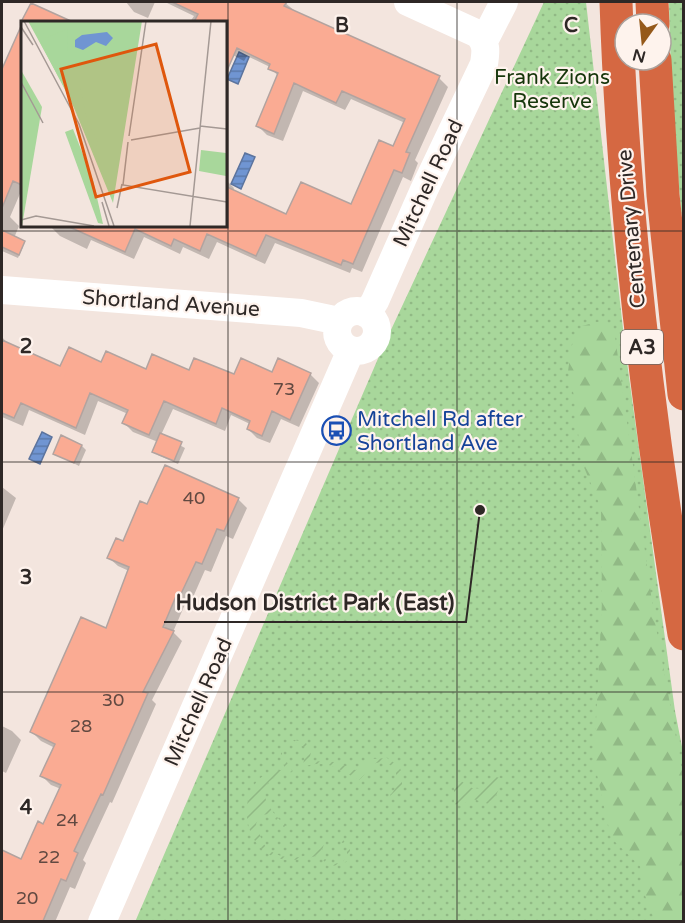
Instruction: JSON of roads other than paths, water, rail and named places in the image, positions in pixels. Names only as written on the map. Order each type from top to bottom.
[{"type":"highway","name":"Centenary Drive","points":[[616,2],[627,189],[639,327],[664,512],[684,634]]},
{"type":"highway","name":"Centenary Drive","points":[[656,72],[663,195],[684,394]]},
{"type":"street","points":[[408,2],[478,34],[485,46]]},
{"type":"street","name":"Mitchell Road","points":[[367,314],[375,301],[423,190],[484,64],[485,46],[504,2]]},
{"type":"street","name":"Shortland Avenue","points":[[2,290],[301,313],[339,321]]},
{"type":"street","points":[[351,312],[367,314],[376,328],[374,340],[364,349],[351,350],[339,338],[339,321],[351,312]]},
{"type":"street","name":"Mitchell Road","points":[[102,921],[351,350]]},
{"type":"water","points":[[239,52],[249,57],[238,84],[227,79]]},
{"type":"water","points":[[245,153],[255,157],[241,189],[231,184]]},
{"type":"water","points":[[42,432],[52,437],[40,464],[29,459]]},
{"type":"place","name":"Mitchell Rd after Shortland Ave","points":[[336,431]]},
{"type":"place","name":"Hudson District Park (East)","points":[[480,510]]},
{"type":"park label","name":"Frank Zions Reserve","points":[[552,89]]}]
